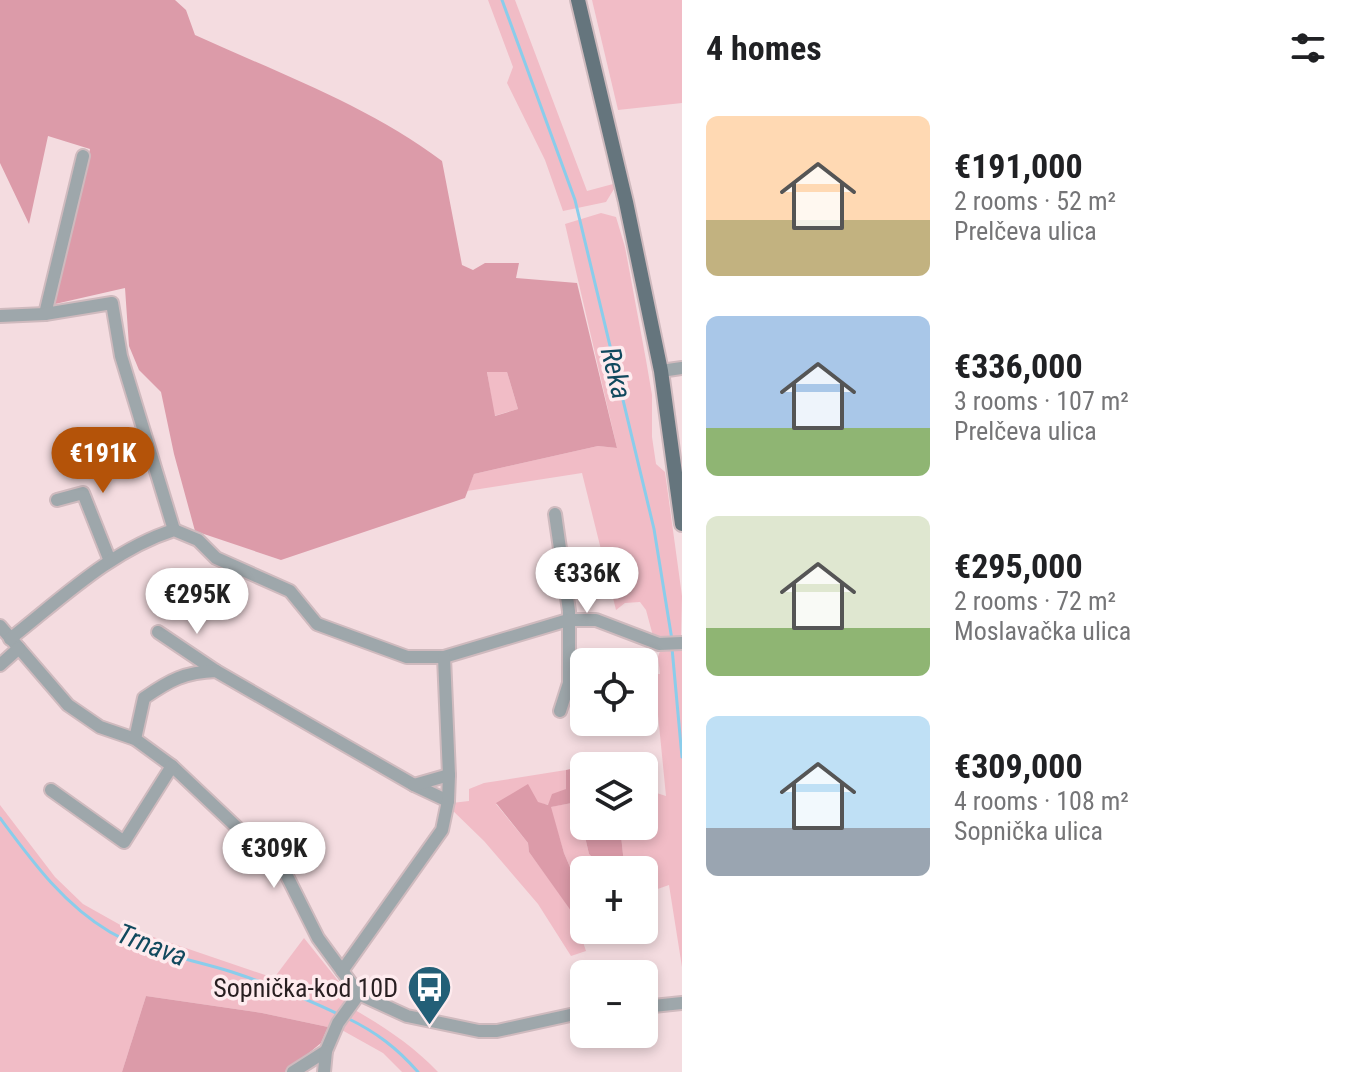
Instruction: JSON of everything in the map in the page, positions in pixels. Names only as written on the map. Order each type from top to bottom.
[{"type":"main road","points":[[578,0],[626,202],[661,371],[682,524]]},
{"type":"street","points":[[45,314],[83,156]]},
{"type":"street","points":[[0,316],[45,314],[112,303],[121,356],[174,530]]},
{"type":"street","points":[[661,371],[682,368]]},
{"type":"street","points":[[57,500],[83,493],[110,561]]},
{"type":"street","points":[[555,514],[569,611],[569,683],[560,711]]},
{"type":"street","points":[[0,665],[14,644],[110,561],[153,537],[174,530],[198,540],[216,558],[290,591],[317,624],[407,657],[444,657],[568,620],[596,620],[659,644],[682,643]]},
{"type":"street","points":[[0,626],[68,705],[100,727],[135,739],[172,766],[286,874],[318,938],[359,994],[407,1016],[479,1031],[497,1031],[570,1015]]},
{"type":"street","points":[[158,632],[216,671],[414,785],[448,801]]},
{"type":"street","points":[[342,971],[442,830],[449,775],[444,657]]},
{"type":"street","points":[[135,739],[144,698],[171,680],[198,672],[216,671]]},
{"type":"street","points":[[51,790],[124,842],[172,766]]},
{"type":"street","points":[[414,785],[449,775]]},
{"type":"street","points":[[324,1072],[326,1051],[342,1018],[359,994]]},
{"type":"street","points":[[658,1006],[682,1003]]},
{"type":"street","points":[[293,1072],[326,1051]]},
{"type":"shaded area","points":[[0,0],[175,0],[186,10],[195,35],[354,107],[414,141],[442,161],[462,265],[473,270],[485,263],[519,263],[516,278],[577,283],[617,448],[598,446],[474,474],[465,498],[281,560],[195,531],[161,392],[139,370],[129,346],[125,288],[55,304],[90,149],[48,136],[29,224],[0,163]],"holes":[[[487,372],[507,372],[518,409],[495,416]]]},
{"type":"shaded area","points":[[488,0],[515,0],[587,191],[613,184],[614,189],[606,202],[563,211],[545,160],[507,83],[513,67]]},
{"type":"shaded area","points":[[592,0],[682,0],[682,103],[618,110]]},
{"type":"shaded area","points":[[601,213],[616,217],[625,247],[652,395],[652,437],[656,464],[665,472],[682,596],[681,636],[653,636],[646,610],[640,602],[625,603],[616,610],[582,473],[467,491],[474,474],[598,446],[617,448],[565,224]]},
{"type":"shaded area","points":[[487,371],[507,372],[518,409],[494,416]]},
{"type":"shaded area","points":[[682,649],[682,967],[669,885],[658,889],[658,856],[623,856],[621,840],[658,840],[658,793],[666,796],[658,715],[660,651]]},
{"type":"shaded area","points":[[570,769],[570,803],[551,807],[570,867],[570,909],[529,852],[528,843],[496,803],[528,784],[538,802],[548,805],[552,794],[566,789],[566,770]]},
{"type":"shaded area","points":[[566,770],[566,789],[549,805],[496,804],[528,843],[529,852],[570,908],[570,944],[584,944],[586,951],[571,956],[538,904],[484,841],[449,807],[452,803],[469,801],[469,789],[484,783]]},
{"type":"shaded area","points":[[570,803],[570,840],[586,840],[591,856],[570,856],[570,867],[550,807]]},
{"type":"shaded area","points":[[0,805],[55,877],[83,904],[124,927],[274,978],[304,938],[348,993],[342,1009],[328,1027],[262,1013],[146,996],[122,1072],[0,1072]]},
{"type":"shaded area","points":[[586,840],[621,840],[623,856],[589,854]]},
{"type":"shaded area","points":[[146,996],[262,1013],[328,1027],[321,1043],[286,1072],[122,1072]]},
{"type":"shaded area","points":[[355,1010],[399,1038],[438,1072],[402,1072],[383,1053],[340,1029]]},
{"type":"waterway","name":"Reka","points":[[502,0],[575,200],[654,529],[672,640]]},
{"type":"waterway","name":"Reka","points":[[672,648],[682,757]]},
{"type":"waterway","name":"Trnava","points":[[0,818],[36,866],[63,895],[110,932],[154,950],[259,981],[340,1015]]},
{"type":"waterway","name":"Trnava","points":[[347,1018],[386,1041],[418,1072]]},
{"type":"place","name":"Sopnička-kod 10D","points":[[429,1027]]}]
